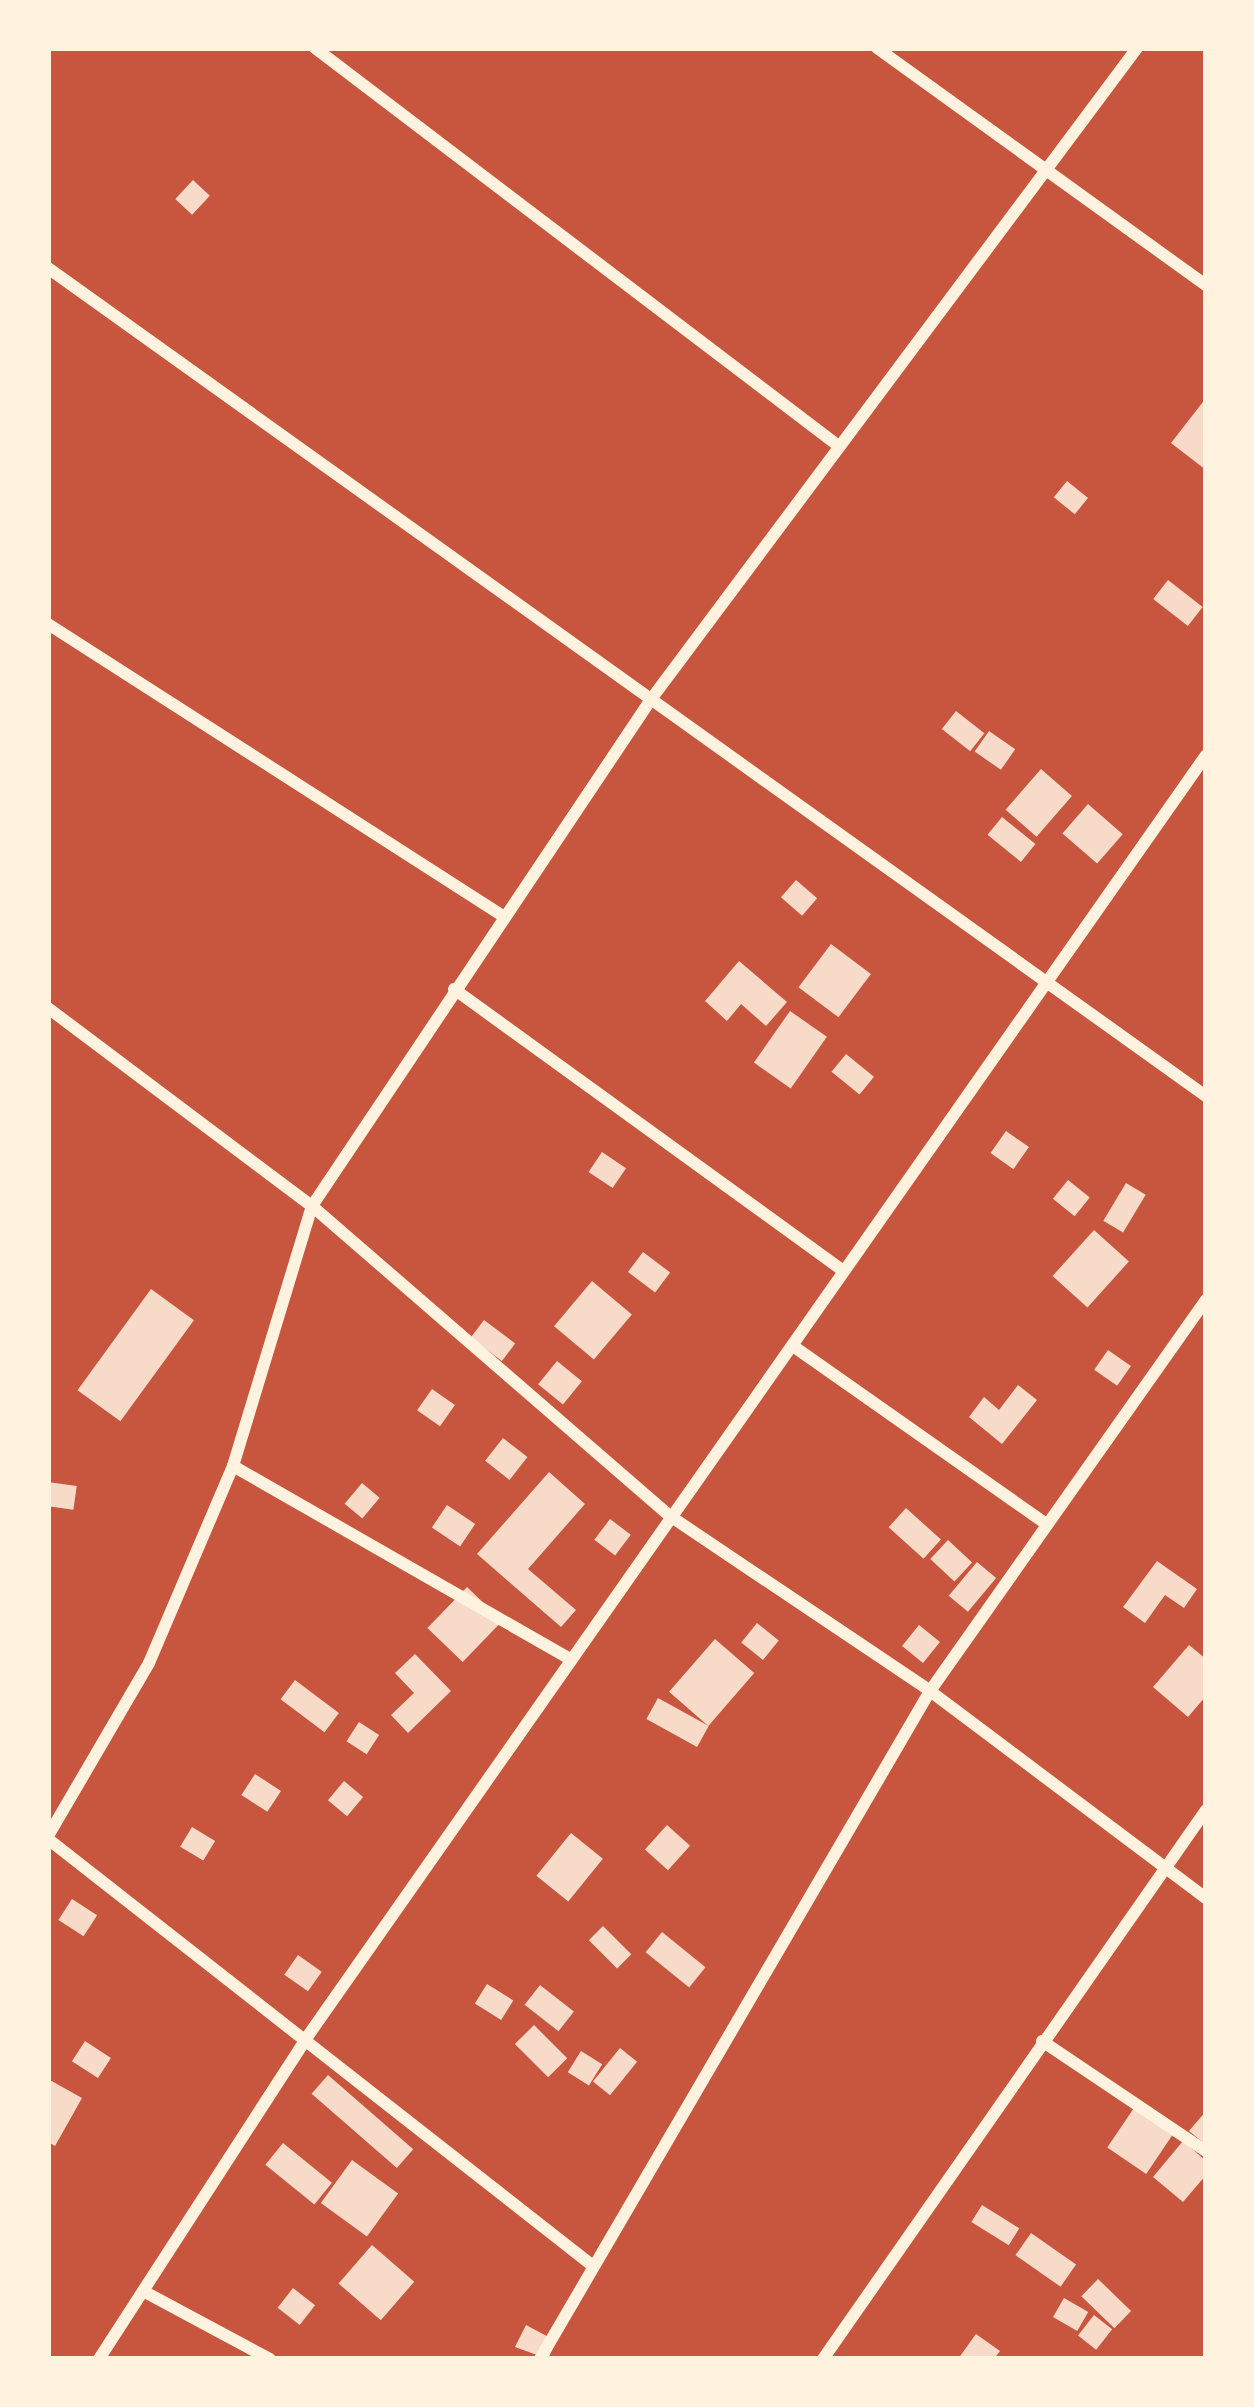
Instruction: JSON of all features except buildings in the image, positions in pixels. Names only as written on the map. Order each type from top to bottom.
[{"type":"street","points":[[315,48],[836,444]]},
{"type":"street","points":[[877,48],[1206,285]]},
{"type":"street","points":[[593,2266],[48,1838],[149,1663],[233,1466],[312,1206],[652,698],[836,444],[1137,48]]},
{"type":"street","points":[[48,268],[652,698],[1045,986],[1206,1096]]},
{"type":"street","points":[[48,624],[503,916]]},
{"type":"street","points":[[99,2359],[305,2040],[1206,755]]},
{"type":"street","points":[[454,989],[844,1271]]},
{"type":"street","points":[[48,1008],[312,1206],[670,1516],[930,1691],[1206,1898]]},
{"type":"street","points":[[540,2359],[930,1691],[1206,1300]]},
{"type":"street","points":[[793,1346],[1046,1524]]},
{"type":"street","points":[[233,1466],[571,1659]]},
{"type":"street","points":[[823,2359],[1206,1810]]},
{"type":"street","points":[[1042,2041],[1206,2151]]},
{"type":"street","points":[[143,2290],[270,2359]]}]
